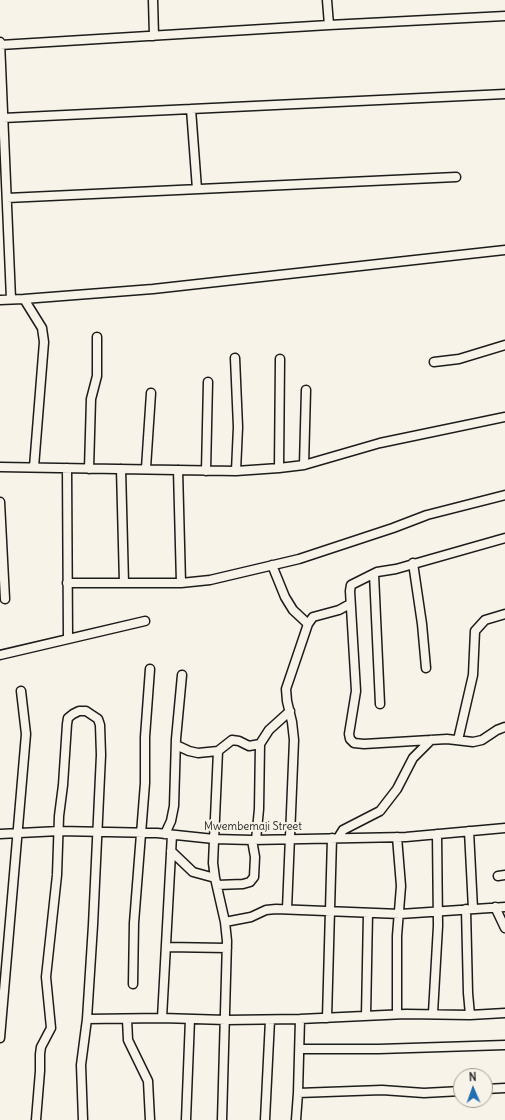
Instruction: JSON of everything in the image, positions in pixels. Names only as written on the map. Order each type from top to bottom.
[{"type":"street","points":[[153,0],[154,36]]},
{"type":"street","points":[[327,0],[329,25]]},
{"type":"street","points":[[11,299],[0,43],[154,36],[505,16]]},
{"type":"street","points":[[3,118],[505,94]]},
{"type":"street","points":[[192,109],[196,189]]},
{"type":"street","points":[[7,198],[456,177]]},
{"type":"street","points":[[0,300],[153,289],[505,250]]},
{"type":"street","points":[[24,298],[42,328],[44,342],[34,467]]},
{"type":"street","points":[[89,469],[91,399],[97,376],[97,337]]},
{"type":"street","points":[[434,362],[459,359],[505,345]]},
{"type":"street","points":[[235,358],[238,427],[236,471]]},
{"type":"street","points":[[279,468],[280,359]]},
{"type":"street","points":[[206,471],[208,382]]},
{"type":"street","points":[[304,465],[306,390]]},
{"type":"street","points":[[146,468],[151,393]]},
{"type":"street","points":[[0,467],[89,469],[146,468],[206,471],[236,471],[279,468],[304,465],[387,441],[505,417]]},
{"type":"street","points":[[67,468],[68,638]]},
{"type":"street","points":[[121,468],[124,583]]},
{"type":"street","points":[[178,470],[181,583]]},
{"type":"street","points":[[67,583],[181,583],[210,580],[299,559],[393,528],[426,515],[505,495]]},
{"type":"street","points":[[0,502],[4,599]]},
{"type":"street","points":[[505,538],[374,574],[351,585],[350,604],[356,691],[349,734],[350,739],[354,743],[364,744],[431,740],[482,740],[497,730],[505,727]]},
{"type":"street","points":[[413,563],[422,624],[426,668]]},
{"type":"street","points":[[272,565],[285,598],[293,610],[308,624]]},
{"type":"street","points":[[374,574],[380,704]]},
{"type":"street","points":[[287,909],[294,740],[286,689],[308,624],[314,617],[339,610],[350,604]]},
{"type":"street","points":[[458,740],[473,675],[475,631],[485,620],[505,614]]},
{"type":"street","points":[[0,654],[145,621]]},
{"type":"street","points":[[133,984],[134,923],[142,833],[145,783],[145,737],[150,668]]},
{"type":"street","points":[[162,1018],[168,930],[171,852],[168,834],[174,806],[176,745],[182,675]]},
{"type":"street","points":[[0,1038],[26,734],[21,691]]},
{"type":"street","points":[[36,1120],[41,1047],[51,1028],[46,977],[57,875],[67,724],[68,718],[72,714],[79,711],[86,711],[98,719],[100,725],[101,769],[87,1019],[81,1065],[83,1120]]},
{"type":"street","points":[[171,852],[193,872],[216,882],[243,884],[250,882],[254,877],[254,840],[259,809],[260,744],[269,730],[290,711]]},
{"type":"street","points":[[176,745],[198,753],[218,751],[232,740],[239,741],[249,746],[260,744]]},
{"type":"street","points":[[327,1018],[328,912],[335,838],[344,830],[380,811],[397,789],[413,758],[431,740]]},
{"type":"street","points":[[218,751],[214,839],[216,882],[226,922],[227,948],[222,1120]]},
{"type":"street","name":"Mwembemaji Street","points":[[0,834],[59,831],[168,834],[214,839],[254,840],[398,837],[505,828]]},
{"type":"street","points":[[470,832],[468,994],[470,1015]]},
{"type":"street","points":[[433,1013],[437,912],[437,834]]},
{"type":"street","points":[[396,1014],[397,936],[400,914],[401,886],[398,837]]},
{"type":"street","points":[[226,922],[251,917],[266,910],[287,909],[400,914],[505,906]]},
{"type":"street","points":[[495,907],[505,928]]},
{"type":"street","points":[[366,1016],[368,913]]},
{"type":"street","points":[[166,947],[227,948]]},
{"type":"street","points":[[87,1019],[162,1018],[270,1020],[396,1014],[433,1013],[470,1015],[505,1013]]},
{"type":"street","points":[[127,1019],[128,1040],[148,1081],[150,1120]]},
{"type":"street","points":[[186,1120],[190,1019]]},
{"type":"street","points":[[296,1120],[300,1019]]},
{"type":"street","points":[[265,1120],[270,1020]]},
{"type":"street","points":[[300,1048],[379,1049],[505,1045]]},
{"type":"street","points":[[493,1089],[505,1088]]},
{"type":"street","points":[[298,1093],[382,1090],[424,1093],[453,1091]]}]
